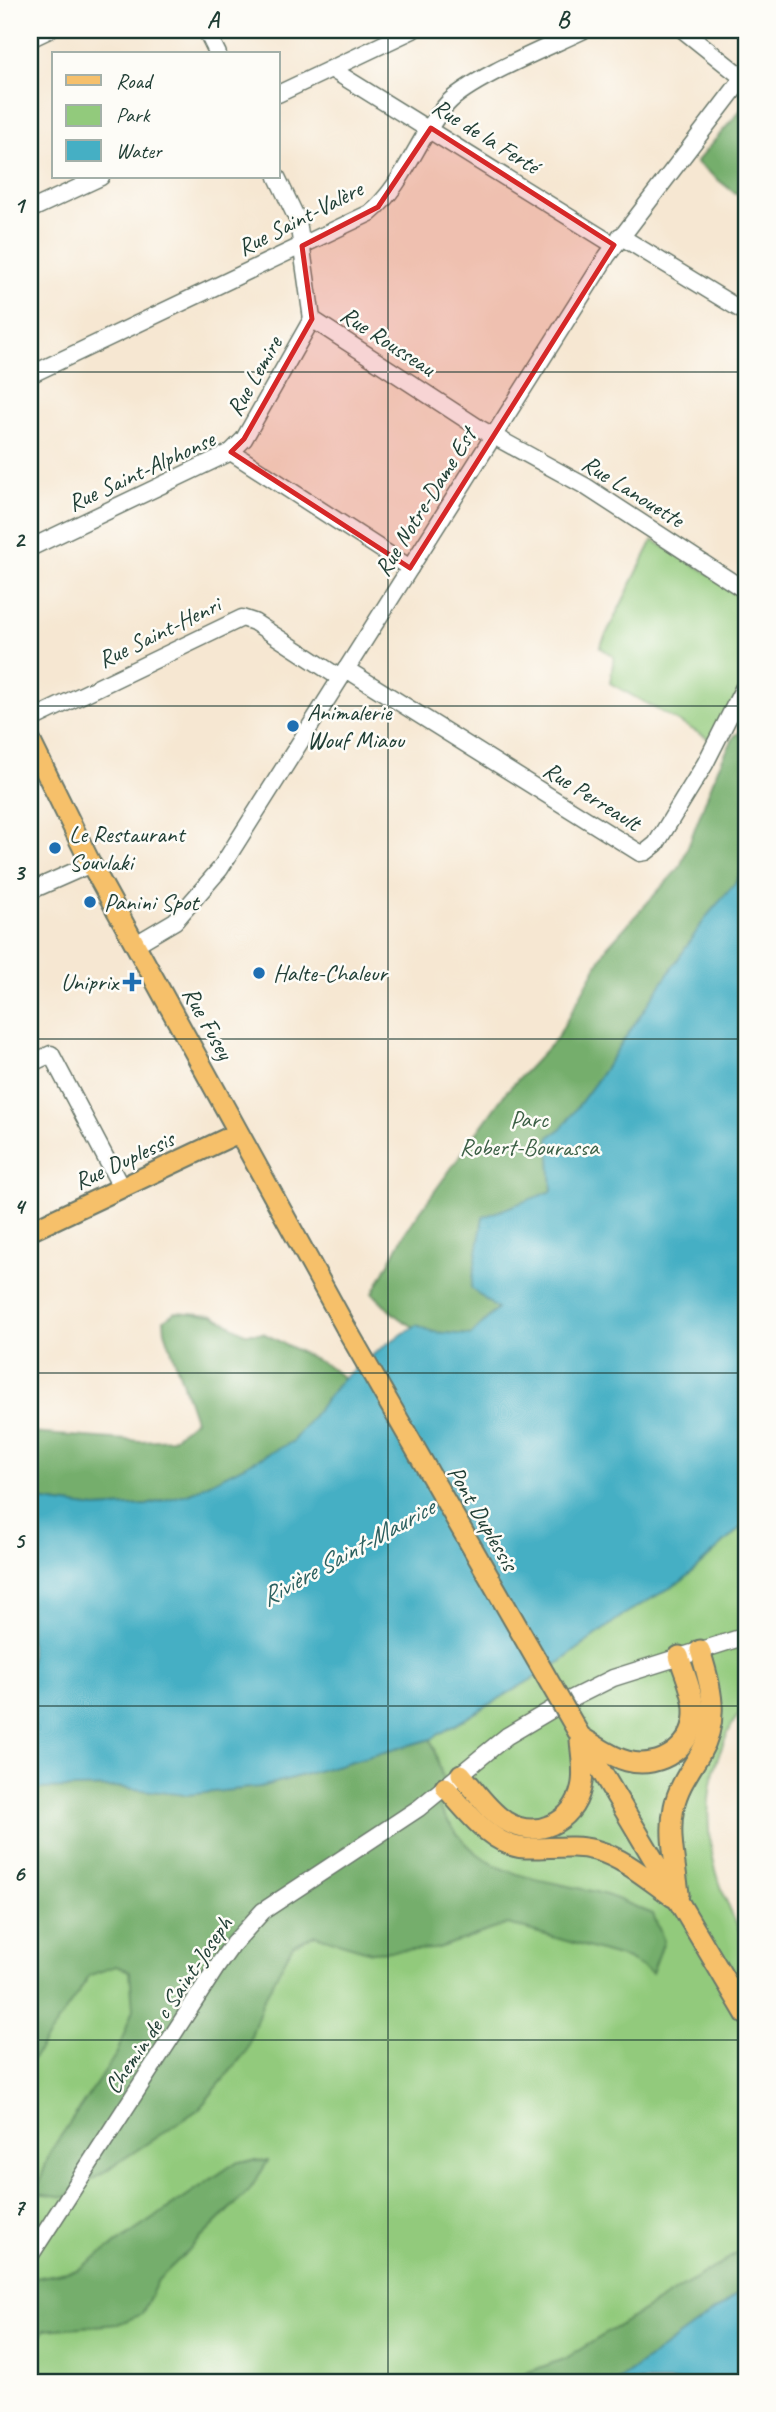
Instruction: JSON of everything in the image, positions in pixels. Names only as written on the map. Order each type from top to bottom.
[{"type":"main road","name":"Rue Fusey","points":[[30,740],[91,864],[346,1328]]},
{"type":"main road","name":"Rue Duplessis","points":[[30,1231],[238,1133]]},
{"type":"main road","name":"Pont Duplessis","points":[[346,1328],[579,1734],[746,2015]]},
{"type":"main road","points":[[680,1902],[673,1809],[713,1723],[711,1692],[700,1650]]},
{"type":"main road","points":[[579,1734],[612,1756],[630,1762],[652,1762],[677,1751],[690,1733],[694,1710],[679,1656]]},
{"type":"main road","points":[[461,1774],[506,1821],[525,1828],[549,1827],[567,1815],[579,1796],[582,1783],[579,1734]]},
{"type":"main road","points":[[445,1787],[480,1825],[506,1843],[526,1848],[569,1846],[598,1851],[628,1866],[680,1902]]},
{"type":"street","points":[[30,39],[49,30]]},
{"type":"street","points":[[206,30],[217,52]]},
{"type":"street","points":[[280,93],[414,30]]},
{"type":"street","name":"Rue Saint-Valère","points":[[30,374],[363,217],[377,207],[448,103],[465,90],[584,30]]},
{"type":"street","points":[[683,30],[745,76]]},
{"type":"street","name":"Rue de la Ferté","points":[[331,69],[617,240]]},
{"type":"street","name":"Rue Notre-Dame Est","points":[[136,944],[175,921],[211,881],[617,240],[745,76]]},
{"type":"street","points":[[30,210],[100,178]]},
{"type":"street","name":"Rue Rousseau","points":[[277,178],[298,221],[312,319],[493,435]]},
{"type":"street","points":[[617,240],[746,313]]},
{"type":"street","name":"Rue Lemire","points":[[231,452],[244,439],[312,319]]},
{"type":"street","name":"Rue Lanouette","points":[[493,435],[584,486],[746,591]]},
{"type":"street","name":"Rue Saint-Alphonse","points":[[30,548],[231,452],[410,568]]},
{"type":"street","name":"Rue Saint-Henri","points":[[30,720],[242,618],[254,622],[343,674]]},
{"type":"street","name":"Rue Perreault","points":[[343,674],[640,853],[656,844],[710,755],[746,683]]},
{"type":"street","points":[[30,891],[91,864]]},
{"type":"street","points":[[30,1064],[51,1054],[121,1187]]},
{"type":"street","name":"Chemin de c Saint-Joseph","points":[[30,2256],[216,1968],[263,1911],[445,1787],[493,1746],[561,1704],[613,1678],[746,1636]]},
{"type":"highlighted area","points":[[431,128],[614,245],[410,568],[231,452],[244,439],[312,319],[302,246],[378,207]]},
{"type":"green space","points":[[746,104],[746,188],[736,194],[696,162]]},
{"type":"green space","points":[[653,540],[746,596],[746,680],[711,740],[610,683],[614,657],[600,647]]},
{"type":"green space","name":"Parc Robert-Bourassa","points":[[746,730],[746,863],[737,881],[707,916],[595,1083],[561,1129],[549,1137],[552,1191],[497,1309],[471,1335],[427,1331],[406,1323],[373,1293],[406,1231],[507,1091],[557,1038],[607,947],[680,867],[718,768],[735,735]]},
{"type":"green space","points":[[175,1312],[213,1315],[245,1333],[263,1333],[330,1367],[343,1378],[292,1442],[191,1493],[147,1505],[96,1508],[30,1499],[30,1433],[141,1441],[172,1439],[195,1420],[165,1331],[164,1320]]},
{"type":"green space","points":[[746,1523],[746,1706],[731,1727],[715,1768],[708,1819],[716,1870],[724,1895],[746,1943],[746,2288],[616,2382],[30,2382],[30,1789],[117,1787],[431,1739],[559,1663],[623,1615],[682,1581]]},
{"type":"green space","points":[[431,1739],[446,1789],[439,1807],[456,1832],[473,1850],[491,1863],[510,1871],[603,1894],[653,1914],[664,1941],[652,1973],[628,1959],[508,1924],[435,1949],[371,1952],[315,1935],[293,1945],[263,2001],[246,2052],[199,2109],[66,2197],[36,2193],[50,2152],[117,2053],[133,2009],[130,1971],[116,1966],[90,1975],[30,2063],[30,1789],[117,1787],[186,1795],[260,1787]]},
{"type":"green space","points":[[238,2161],[268,2161],[249,2191],[158,2280],[142,2314],[118,2324],[44,2330],[30,2353],[30,2279],[77,2270]]},
{"type":"green space","points":[[746,2248],[746,2288],[616,2382],[502,2382],[566,2358]]},
{"type":"water","name":"Rivière Saint-Maurice","points":[[746,863],[746,1523],[682,1581],[623,1615],[559,1663],[431,1739],[260,1787],[186,1795],[117,1787],[30,1789],[30,1499],[96,1508],[147,1505],[190,1493],[292,1442],[343,1378],[388,1343],[417,1325],[433,1332],[471,1335],[497,1309],[471,1288],[483,1217],[552,1191],[549,1137],[561,1129],[595,1083],[707,916],[737,881]]},
{"type":"water","points":[[746,2288],[746,2382],[616,2382]]},
{"type":"place","name":"Animalerie Wouf Miaou","points":[[293,726]]},
{"type":"place","name":"Le Restaurant Souvlaki","points":[[55,848]]},
{"type":"place","name":"Panini Spot","points":[[90,902]]},
{"type":"place","name":"Halte-Chaleur","points":[[259,973]]},
{"type":"place","name":"Uniprix","points":[[132,982]]}]
